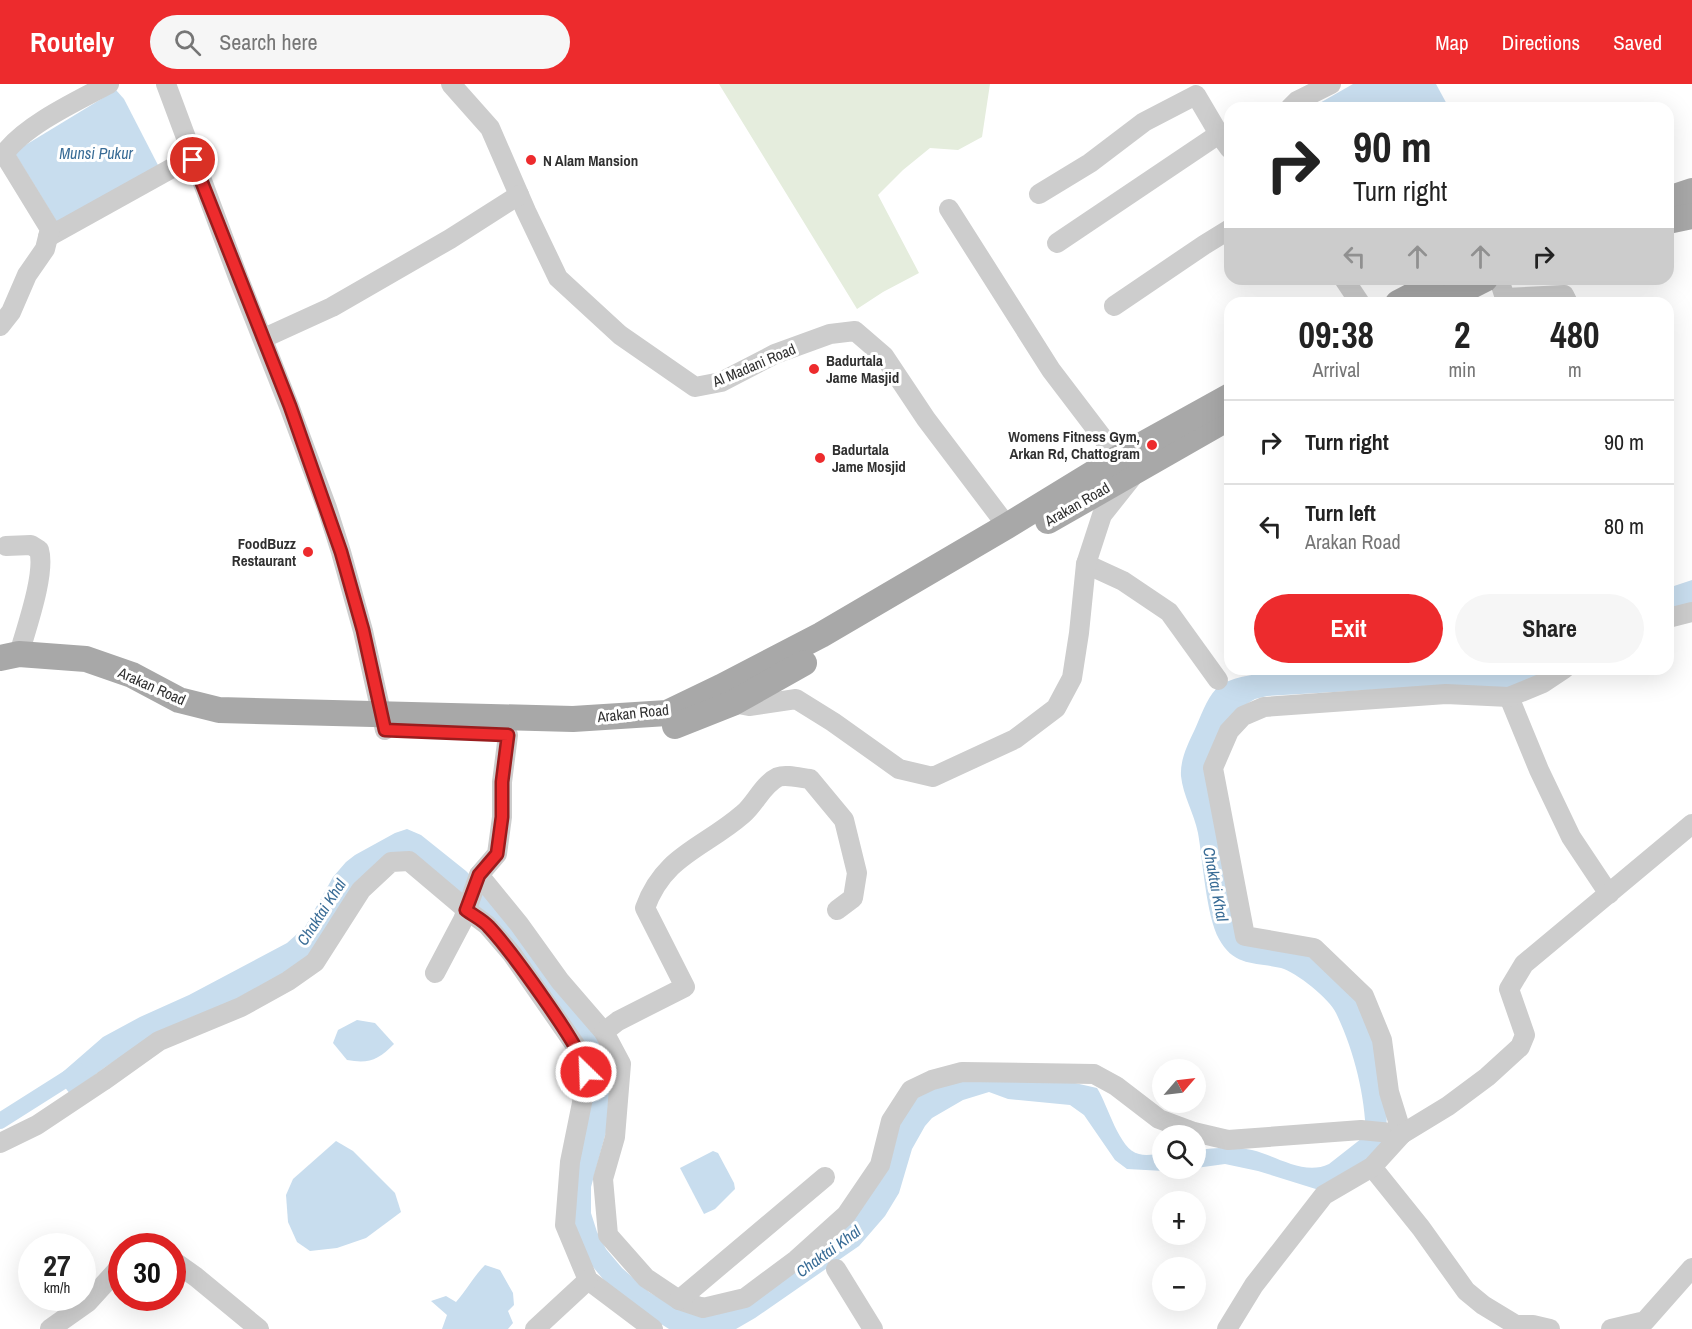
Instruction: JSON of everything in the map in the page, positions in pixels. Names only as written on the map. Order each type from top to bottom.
[{"type":"main road","points":[[1674,197],[1692,191]]},
{"type":"main road","points":[[1674,220],[1692,216]]},
{"type":"main road","points":[[1410,297],[1432,285]]},
{"type":"main road","points":[[1450,297],[1473,285]]},
{"type":"main road","name":"Arakan Road","points":[[6,659],[92,668],[138,686],[173,709],[224,722],[573,719],[668,712],[821,635],[1118,458],[1224,399]]},
{"type":"main road","name":"Arakan Road","points":[[383,722],[508,735],[583,735],[658,730],[687,722],[733,703],[1224,420]]},
{"type":"street","points":[[0,326],[11,312],[27,275],[45,249],[50,229],[4,154],[14,140],[69,105],[109,84]]},
{"type":"street","points":[[166,84],[238,277],[264,338],[341,552],[363,630],[383,722]]},
{"type":"street","name":"Al Madani Road","points":[[451,84],[490,128],[558,278],[620,335],[695,387],[721,382],[775,354],[830,334],[855,331],[884,356],[926,419],[1007,526]]},
{"type":"street","points":[[1296,102],[1331,84]]},
{"type":"street","points":[[1039,194],[1090,163],[1144,122],[1197,90],[1224,140]]},
{"type":"street","points":[[1057,243],[1224,143]]},
{"type":"street","points":[[48,237],[192,157]]},
{"type":"street","points":[[264,338],[332,307],[450,239],[519,195]]},
{"type":"street","points":[[949,209],[1051,370],[1118,458]]},
{"type":"street","points":[[1114,306],[1224,232]]},
{"type":"street","points":[[1525,297],[1564,295],[1565,297]]},
{"type":"street","points":[[733,703],[749,706],[796,699],[900,769],[933,777],[1015,739],[1056,708],[1072,678],[1086,564],[1102,515],[1142,466]]},
{"type":"street","points":[[6,546],[31,545],[39,550],[42,558],[37,588],[6,659]]},
{"type":"street","points":[[1086,564],[1123,581],[1169,612],[1218,680]]},
{"type":"street","points":[[1674,616],[1692,612]]},
{"type":"street","points":[[1398,1133],[1389,1092],[1382,1040],[1364,996],[1314,948],[1245,936],[1213,768],[1228,731],[1243,716],[1264,707],[1446,694],[1509,697],[1543,683],[1555,675]]},
{"type":"street","points":[[1509,697],[1571,837],[1609,894]]},
{"type":"street","points":[[435,973],[467,908],[479,875],[497,854],[508,735]]},
{"type":"street","points":[[604,1032],[618,1021],[685,987],[645,908],[652,889],[675,861],[717,834],[745,812],[765,787],[780,776],[810,779],[844,820],[857,873],[853,898],[837,910]]},
{"type":"street","points":[[1227,1329],[1254,1285],[1324,1195],[1372,1167],[1398,1133],[1448,1106],[1487,1077],[1520,1047],[1525,1035],[1509,989],[1524,964],[1692,824]]},
{"type":"street","points":[[0,1143],[37,1125],[103,1082],[159,1041],[241,1007],[288,981],[315,962],[361,890],[391,862],[409,861],[487,925],[512,954],[580,1052],[586,1066],[584,1093],[570,1162],[565,1225],[588,1280],[654,1329]]},
{"type":"street","points":[[479,875],[519,924],[560,981],[604,1032],[621,1064],[615,1137],[603,1179],[608,1235],[646,1278],[679,1299],[703,1308],[745,1298],[796,1260],[846,1215],[880,1165],[891,1121],[911,1090],[932,1080],[962,1072],[1094,1074],[1116,1086],[1159,1119],[1194,1132],[1228,1140],[1361,1130],[1398,1133]]},
{"type":"street","points":[[1372,1167],[1421,1228],[1466,1291],[1483,1305],[1516,1325],[1533,1325],[1550,1329]]},
{"type":"street","points":[[679,1299],[825,1177]]},
{"type":"street","points":[[1611,1329],[1645,1321],[1692,1268]]},
{"type":"street","points":[[836,1269],[873,1329]]},
{"type":"street","points":[[186,1270],[260,1329]]},
{"type":"street","points":[[50,1329],[88,1302],[108,1280]]},
{"type":"street","points":[[535,1329],[588,1280]]},
{"type":"green space","points":[[719,84],[990,84],[982,137],[958,150],[930,148],[878,195],[919,273],[857,309]]},
{"type":"water","points":[[1353,84],[1436,84],[1446,102],[1322,102]]},
{"type":"water","name":"Munsi Pukur","points":[[116,90],[124,99],[160,169],[57,222],[14,152]]},
{"type":"water","points":[[1692,580],[1692,604],[1674,609],[1674,586]]},
{"type":"water","points":[[1250,675],[1540,675],[1522,687],[1421,687],[1267,696],[1255,699],[1240,708],[1219,740],[1241,933],[1311,954],[1359,1000],[1369,1019],[1387,1109],[1386,1138],[1359,1172],[1319,1190],[1258,1171],[1225,1164],[1206,1167],[1206,1149],[1238,1148],[1252,1150],[1290,1164],[1310,1168],[1320,1167],[1329,1164],[1366,1135],[1357,1073],[1348,1042],[1333,1007],[1295,975],[1281,968],[1239,959],[1225,948],[1215,929],[1208,902],[1198,833],[1181,776],[1187,746],[1212,693],[1224,683]]},
{"type":"water","points":[[407,829],[421,835],[466,871],[491,896],[613,1056],[608,1125],[591,1187],[591,1213],[606,1249],[622,1268],[649,1292],[671,1305],[729,1307],[817,1249],[917,1094],[950,1080],[1066,1081],[1097,1088],[1126,1144],[1132,1151],[1139,1154],[1152,1155],[1152,1170],[1127,1169],[1115,1160],[1084,1115],[1070,1105],[1008,1099],[989,1092],[963,1100],[932,1118],[925,1126],[912,1149],[899,1193],[885,1216],[859,1246],[736,1329],[669,1329],[618,1297],[588,1261],[569,1215],[589,1073],[508,945],[405,855],[317,951],[277,977],[206,1015],[139,1045],[70,1094],[57,1077],[103,1037],[287,943],[305,927],[333,877],[346,862],[395,833]]},
{"type":"water","points":[[357,1020],[375,1023],[394,1044],[373,1060],[347,1060],[333,1043],[338,1030]]},
{"type":"water","points":[[336,1141],[353,1151],[395,1193],[401,1212],[366,1238],[337,1248],[310,1251],[297,1242],[288,1222],[286,1195],[293,1179]]},
{"type":"water","points":[[713,1151],[718,1153],[735,1189],[715,1209],[704,1214],[680,1168]]},
{"type":"water","points":[[485,1265],[500,1270],[513,1293],[514,1305],[508,1311],[513,1323],[508,1329],[442,1329],[447,1315],[431,1301],[446,1296],[456,1302]]},
{"type":"waterway","name":"Chaktai Khal","points":[[0,1121],[79,1071]]},
{"type":"place","name":"N Alam Mansion","points":[[531,160]]},
{"type":"place","name":"Badurtala Jame Masjid","points":[[814,369]]},
{"type":"place","name":"Womens Fitness Gym, Arkan Rd, Chattogram","points":[[1152,445]]},
{"type":"place","name":"Badurtala Jame Mosjid","points":[[820,458]]},
{"type":"place","name":"FoodBuzz Restaurant","points":[[308,552]]},
{"type":"route","points":[[193,160],[290,406],[341,552],[363,630],[385,730],[508,735],[497,854],[479,875],[466,910],[487,925],[512,954],[580,1052],[586,1072]]}]
